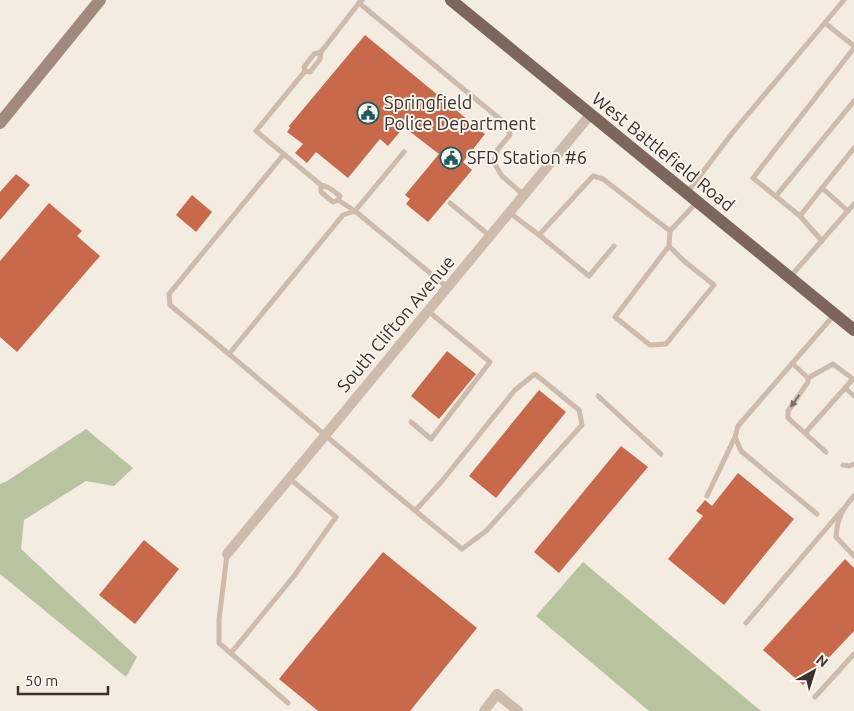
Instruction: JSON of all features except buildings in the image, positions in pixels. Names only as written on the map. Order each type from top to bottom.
[{"type":"main road","points":[[0,123],[100,0]]},
{"type":"main road","name":"West Battlefield Road","points":[[451,0],[854,330]]},
{"type":"street","name":"South Clifton Avenue","points":[[227,554],[590,115]]},
{"type":"street","points":[[484,711],[498,694],[518,711]]},
{"type":"lane","points":[[687,193],[733,132],[844,0]]},
{"type":"lane","points":[[338,200],[340,196],[327,186],[320,185],[256,130],[305,71],[310,72],[320,59],[321,52],[361,2],[506,124],[510,135],[498,149],[494,163],[502,176],[524,195]]},
{"type":"lane","points":[[822,241],[800,216],[753,178],[854,47],[825,23]]},
{"type":"lane","points":[[776,196],[854,101]]},
{"type":"lane","points":[[800,216],[854,148]]},
{"type":"lane","points":[[229,354],[343,215],[355,212],[404,152]]},
{"type":"lane","points":[[284,154],[169,294],[170,305],[415,511],[462,549],[486,531],[582,425],[580,410],[536,374],[515,390],[442,481],[415,511]]},
{"type":"lane","points":[[539,235],[593,176],[603,179],[670,231]]},
{"type":"lane","points":[[320,185],[321,192],[334,202],[338,200],[355,212],[448,287]]},
{"type":"lane","points":[[822,188],[848,211]]},
{"type":"lane","points":[[669,246],[684,261],[714,285],[666,344],[650,345],[616,317],[669,246],[670,231],[697,202]]},
{"type":"lane","points":[[450,203],[490,236]]},
{"type":"lane","points":[[790,278],[854,204]]},
{"type":"lane","points":[[510,213],[589,276],[614,246]]},
{"type":"lane","points":[[411,422],[431,439],[490,362],[428,311]]},
{"type":"lane","points":[[707,496],[735,437],[738,426],[834,314]]},
{"type":"lane","points":[[792,364],[808,378]]},
{"type":"lane","points":[[805,433],[853,379],[833,364],[808,378],[808,382],[788,411],[788,418],[826,452]]},
{"type":"lane","points":[[845,388],[854,396]]},
{"type":"lane","points":[[598,396],[661,454]]},
{"type":"lane","points":[[735,437],[741,451],[817,514]]},
{"type":"lane","points":[[843,465],[850,466],[854,464]]},
{"type":"lane","points":[[231,653],[294,576],[336,517],[290,478]]},
{"type":"lane","points":[[746,623],[854,496]]},
{"type":"lane","points":[[842,510],[836,524],[836,537],[854,556]]},
{"type":"lane","points":[[227,554],[219,620],[219,643],[288,703]]},
{"type":"lane","points":[[815,696],[854,654]]},
{"type":"green space","points":[[86,429],[133,468],[114,486],[86,481],[24,520],[21,549],[137,657],[126,677],[0,574],[0,484]]},
{"type":"green space","points":[[583,562],[761,711],[649,711],[536,616]]},
{"type":"place","name":"Springfield Police Department","points":[[368,113]]},
{"type":"place","name":"SFD Station #6","points":[[451,158]]}]
